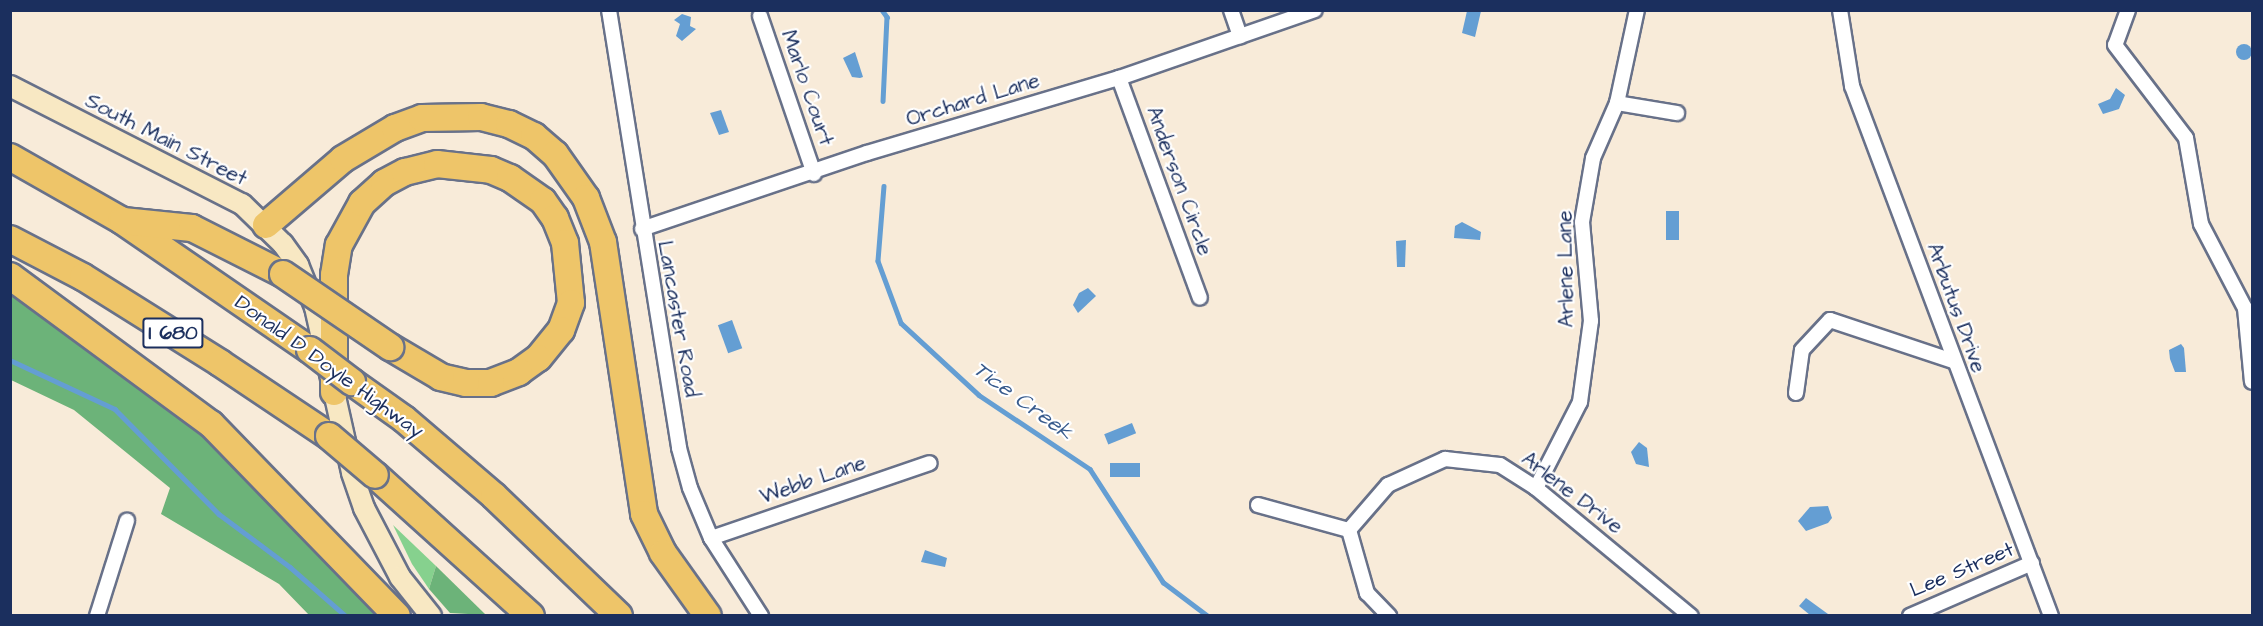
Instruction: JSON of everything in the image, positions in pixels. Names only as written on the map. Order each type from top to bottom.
[{"type":"highway","points":[[266,225],[343,159],[395,128],[422,118],[481,117],[509,123],[534,136],[555,154],[586,198],[603,242],[644,514],[663,554],[708,615]]},
{"type":"highway","name":"Donald D Doyle Highway","points":[[10,157],[121,220],[310,350],[343,387],[404,419],[494,496],[619,615]]},
{"type":"highway","points":[[121,220],[192,228],[283,274],[390,347],[441,377],[466,383],[491,383],[519,372],[545,352],[561,330],[571,292],[565,243],[555,218],[543,201],[510,177],[492,170],[437,164],[405,172],[384,183],[362,203],[339,245],[334,275],[343,387]]},
{"type":"highway","name":"I 680","points":[[10,238],[191,344],[329,436],[531,615]]},
{"type":"highway","points":[[10,276],[211,424],[397,615]]},
{"type":"main road","name":"South Main Street","points":[[10,86],[227,196],[266,225],[298,265],[308,284],[343,387],[352,473],[364,508],[400,577],[432,615]]},
{"type":"street","name":"Lancaster Road","points":[[609,10],[642,229],[679,448],[690,488],[711,538],[761,615]]},
{"type":"street","points":[[1231,10],[1240,36]]},
{"type":"street","name":"Orchard Lane","points":[[642,229],[814,174],[867,153],[1119,78],[1315,10]]},
{"type":"street","name":"Arlene Lane","points":[[1536,488],[1580,402],[1591,321],[1582,222],[1593,158],[1617,103],[1637,10]]},
{"type":"street","name":"Arbutus Drive","points":[[1840,10],[1852,86],[1953,360],[2051,615]]},
{"type":"street","points":[[2128,10],[2115,45],[2186,138],[2200,224],[2245,308],[2253,382]]},
{"type":"street","name":"Marlo Court","points":[[760,16],[814,174]]},
{"type":"street","name":"Anderson Circle","points":[[1119,78],[1200,298]]},
{"type":"street","points":[[1617,103],[1677,113]]},
{"type":"street","points":[[1796,393],[1802,350],[1830,320],[1953,360]]},
{"type":"street","name":"Arlene Drive","points":[[1349,530],[1388,485],[1445,459],[1500,465],[1536,488],[1691,615]]},
{"type":"street","name":"Webb Lane","points":[[711,538],[930,463]]},
{"type":"street","points":[[1258,505],[1349,530],[1367,593],[1389,615]]},
{"type":"street","points":[[97,615],[127,521]]},
{"type":"street","name":"Lee Street","points":[[1910,615],[2032,563]]},
{"type":"green space","points":[[11,276],[181,400],[397,615],[309,615],[279,584],[161,514],[170,488],[74,410],[11,380]]},
{"type":"green space","points":[[393,525],[436,566],[429,589],[412,564]]},
{"type":"green space","points":[[436,566],[486,615],[450,613],[429,589]]},
{"type":"water","points":[[1467,11],[1481,11],[1475,37],[1462,33]]},
{"type":"water","points":[[682,14],[691,17],[690,26],[696,29],[682,41],[676,36],[680,24],[674,20]]},
{"type":"water","points":[[2241,44],[2247,44],[2252,52],[2250,58],[2241,60],[2236,55],[2236,49]]},
{"type":"water","points":[[855,52],[863,77],[860,78],[852,77],[843,58]]},
{"type":"water","points":[[2116,88],[2125,95],[2119,109],[2103,114],[2098,104],[2110,99]]},
{"type":"water","points":[[721,110],[729,132],[719,135],[710,113]]},
{"type":"water","points":[[1666,211],[1679,211],[1679,240],[1666,240]]},
{"type":"water","points":[[1462,222],[1481,232],[1480,240],[1454,238],[1455,226]]},
{"type":"water","points":[[1406,240],[1405,267],[1397,267],[1396,241]]},
{"type":"water","points":[[1088,288],[1096,296],[1078,313],[1073,305],[1079,293]]},
{"type":"water","points":[[732,320],[742,348],[728,353],[718,325]]},
{"type":"water","points":[[2181,344],[2184,348],[2186,372],[2175,372],[2169,350]]},
{"type":"water","points":[[1132,423],[1136,433],[1108,444],[1104,434]]},
{"type":"water","points":[[1639,442],[1647,448],[1649,467],[1636,464],[1631,452]]},
{"type":"water","points":[[1110,463],[1140,463],[1140,477],[1110,477]]},
{"type":"water","points":[[1828,506],[1832,518],[1828,523],[1806,531],[1798,521],[1810,507]]},
{"type":"water","points":[[925,550],[947,558],[945,567],[921,562]]},
{"type":"water","points":[[1806,598],[1828,614],[1810,615],[1799,606]]},
{"type":"waterway","name":"Tice Creek","points":[[882,10],[887,17],[883,101]]},
{"type":"waterway","name":"Tice Creek","points":[[884,186],[878,261],[901,323],[979,395],[1090,469],[1163,582],[1208,616]]},
{"type":"waterway","points":[[10,360],[115,409],[219,514],[290,567],[346,616]]}]
